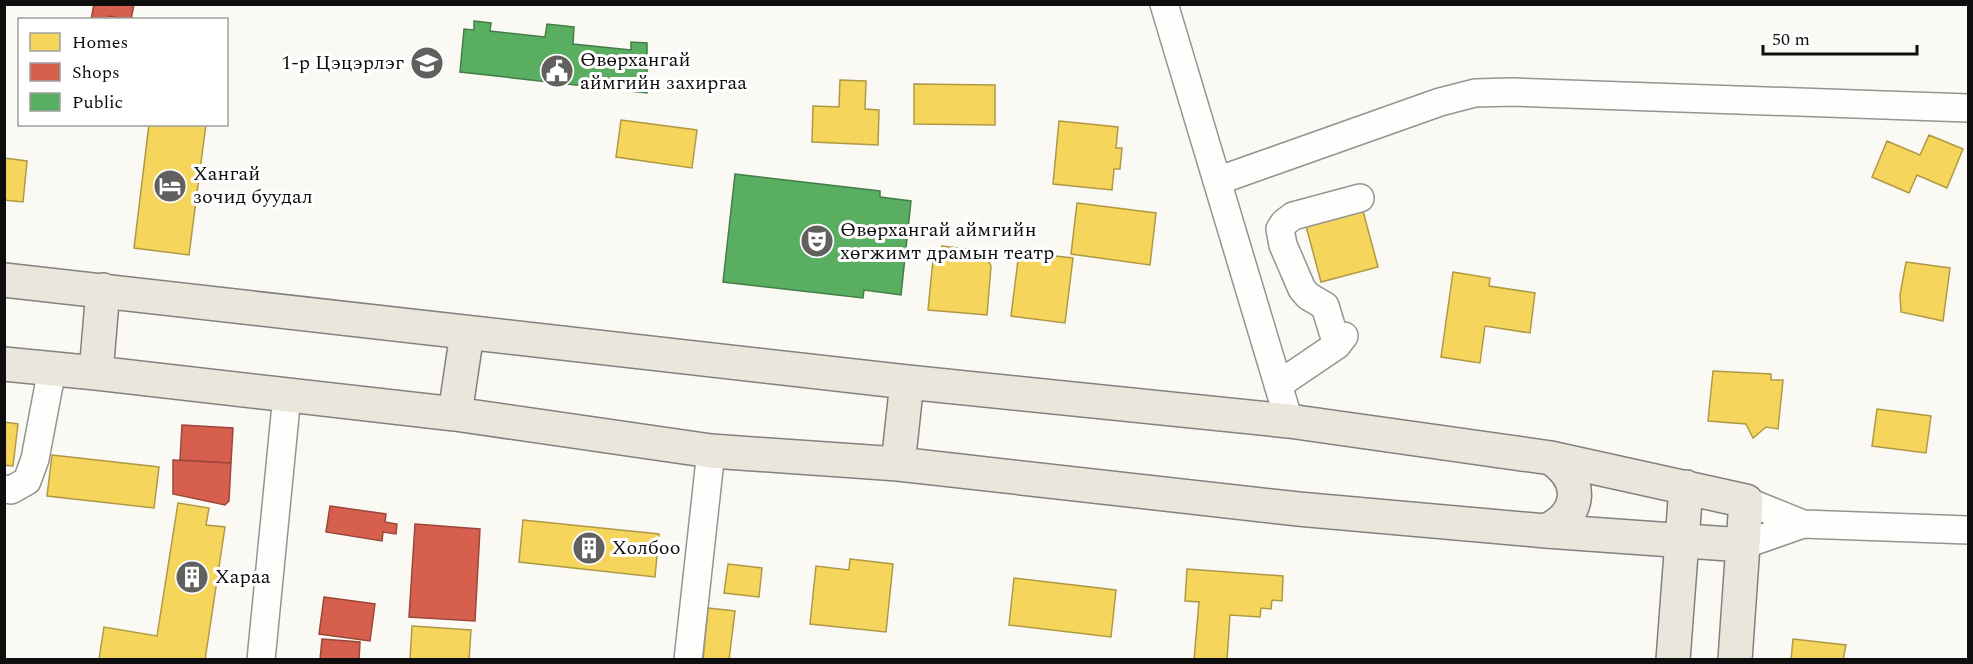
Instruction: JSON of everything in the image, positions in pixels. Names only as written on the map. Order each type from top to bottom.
[{"type":"main road","points":[[4,280],[907,382],[1289,421],[1551,458],[1686,487],[1746,501],[1735,660]]},
{"type":"main road","points":[[96,373],[103,290]]},
{"type":"main road","points":[[455,414],[467,333]]},
{"type":"main road","points":[[4,364],[455,414],[711,451],[898,464],[1286,508],[1546,531],[1743,545]]},
{"type":"main road","points":[[898,464],[907,382]]},
{"type":"main road","points":[[1546,531],[1560,524],[1570,512],[1575,496],[1573,481],[1564,467],[1551,458]]},
{"type":"main road","points":[[1673,660],[1686,487]]},
{"type":"street","points":[[1164,4],[1289,421]]},
{"type":"street","points":[[1217,181],[1440,102],[1476,93],[1968,108]]},
{"type":"street","points":[[1278,385],[1340,340],[1325,306],[1308,296],[1299,285],[1283,245],[1280,229],[1293,216],[1360,198]]},
{"type":"street","points":[[4,489],[11,490],[27,481],[35,459],[52,369]]},
{"type":"street","points":[[261,660],[287,394]]},
{"type":"street","points":[[688,660],[711,451]]},
{"type":"street","points":[[1746,501],[1803,524],[1968,530]]},
{"type":"street","points":[[1743,545],[1803,524]]},
{"type":"building: Homes","points":[[840,80],[866,81],[865,109],[879,110],[878,145],[812,142],[813,106],[839,107]]},
{"type":"building: Homes","points":[[914,84],[995,85],[995,125],[914,124]]},
{"type":"building: Homes","points":[[621,120],[697,130],[692,168],[616,157]]},
{"type":"building: Homes","points":[[1059,121],[1118,127],[1116,148],[1122,148],[1120,169],[1114,169],[1112,190],[1053,184]]},
{"type":"building: Homes","name":"Хангай зочид буудал","points":[[149,126],[206,126],[189,255],[134,248]]},
{"type":"building: Homes","points":[[1929,135],[1963,149],[1947,188],[1917,175],[1909,193],[1872,177],[1887,141],[1920,155]]},
{"type":"building: Homes","points":[[4,158],[27,161],[23,202],[4,200]]},
{"type":"building: Homes","points":[[1077,203],[1156,213],[1150,265],[1071,254]]},
{"type":"building: Homes","points":[[1363,211],[1378,267],[1321,282],[1306,226]]},
{"type":"building: Homes","points":[[942,246],[983,251],[991,266],[987,315],[928,310],[933,260]]},
{"type":"building: Homes","points":[[1019,252],[1073,258],[1065,323],[1011,316]]},
{"type":"building: Homes","points":[[1906,262],[1950,268],[1943,321],[1901,312],[1900,295]]},
{"type":"building: Homes","points":[[1453,272],[1490,278],[1489,286],[1535,293],[1530,333],[1485,326],[1480,363],[1441,357]]},
{"type":"building: Homes","points":[[1713,371],[1771,374],[1771,380],[1783,380],[1778,429],[1766,427],[1753,438],[1746,424],[1708,421]]},
{"type":"building: Homes","points":[[1877,409],[1931,416],[1926,453],[1872,446]]},
{"type":"building: Homes","points":[[4,422],[18,424],[13,466],[4,465]]},
{"type":"building: Homes","points":[[52,455],[159,467],[154,508],[47,496]]},
{"type":"building: Homes","name":"Хараа","points":[[178,503],[209,508],[206,525],[225,527],[205,660],[99,659],[104,627],[157,636]]},
{"type":"building: Homes","name":"Холбоо","points":[[523,520],[659,534],[655,577],[519,562]]},
{"type":"building: Homes","points":[[850,559],[893,564],[886,632],[810,624],[816,566],[849,570]]},
{"type":"building: Homes","points":[[728,564],[762,568],[759,597],[724,593]]},
{"type":"building: Homes","points":[[1187,569],[1283,576],[1282,601],[1272,600],[1271,609],[1261,608],[1260,617],[1230,615],[1227,660],[1194,660],[1199,602],[1185,601]]},
{"type":"building: Homes","points":[[1014,578],[1116,590],[1111,637],[1009,625]]},
{"type":"building: Homes","points":[[708,608],[735,611],[729,660],[703,660]]},
{"type":"building: Homes","points":[[412,626],[471,630],[469,660],[410,660]]},
{"type":"building: Homes","points":[[1793,639],[1846,645],[1843,660],[1791,660]]},
{"type":"building: Shops","points":[[94,4],[134,4],[131,18],[109,16],[108,18],[91,18]]},
{"type":"building: Shops","points":[[182,425],[233,428],[231,463],[180,460]]},
{"type":"building: Shops","points":[[173,460],[231,463],[229,501],[225,505],[173,494]]},
{"type":"building: Shops","points":[[330,506],[386,514],[385,522],[397,524],[396,534],[383,532],[382,541],[326,532]]},
{"type":"building: Shops","points":[[415,524],[480,529],[475,621],[409,617]]},
{"type":"building: Shops","points":[[324,597],[375,604],[370,641],[319,634]]},
{"type":"building: Shops","points":[[324,597],[375,604],[370,641],[319,634]]},
{"type":"building: Shops","points":[[322,639],[360,642],[359,660],[320,660]]},
{"type":"building: Public","name":"Өвөрхангай аймгийн захиргаа","points":[[474,21],[491,23],[490,31],[545,37],[547,24],[574,27],[573,44],[631,50],[631,42],[647,43],[647,93],[460,72],[464,29],[474,30]]},
{"type":"building: Public","name":"Өвөрхангай аймгийн хөгжимт драмын театр","points":[[735,174],[880,191],[880,197],[911,201],[901,295],[864,290],[863,298],[723,282]]},
{"type":"place","name":"1-р Цэцэрлэг","points":[[427,63]]},
{"type":"place","name":"Өвөрхангай аймгийн захиргаа","points":[[557,71]]},
{"type":"place","name":"Хангай зочид буудал","points":[[170,186]]},
{"type":"place","name":"Өвөрхангай аймгийн хөгжимт драмын театр","points":[[817,241]]},
{"type":"place","name":"Холбоо","points":[[589,548]]},
{"type":"place","name":"Хараа","points":[[192,577]]}]
